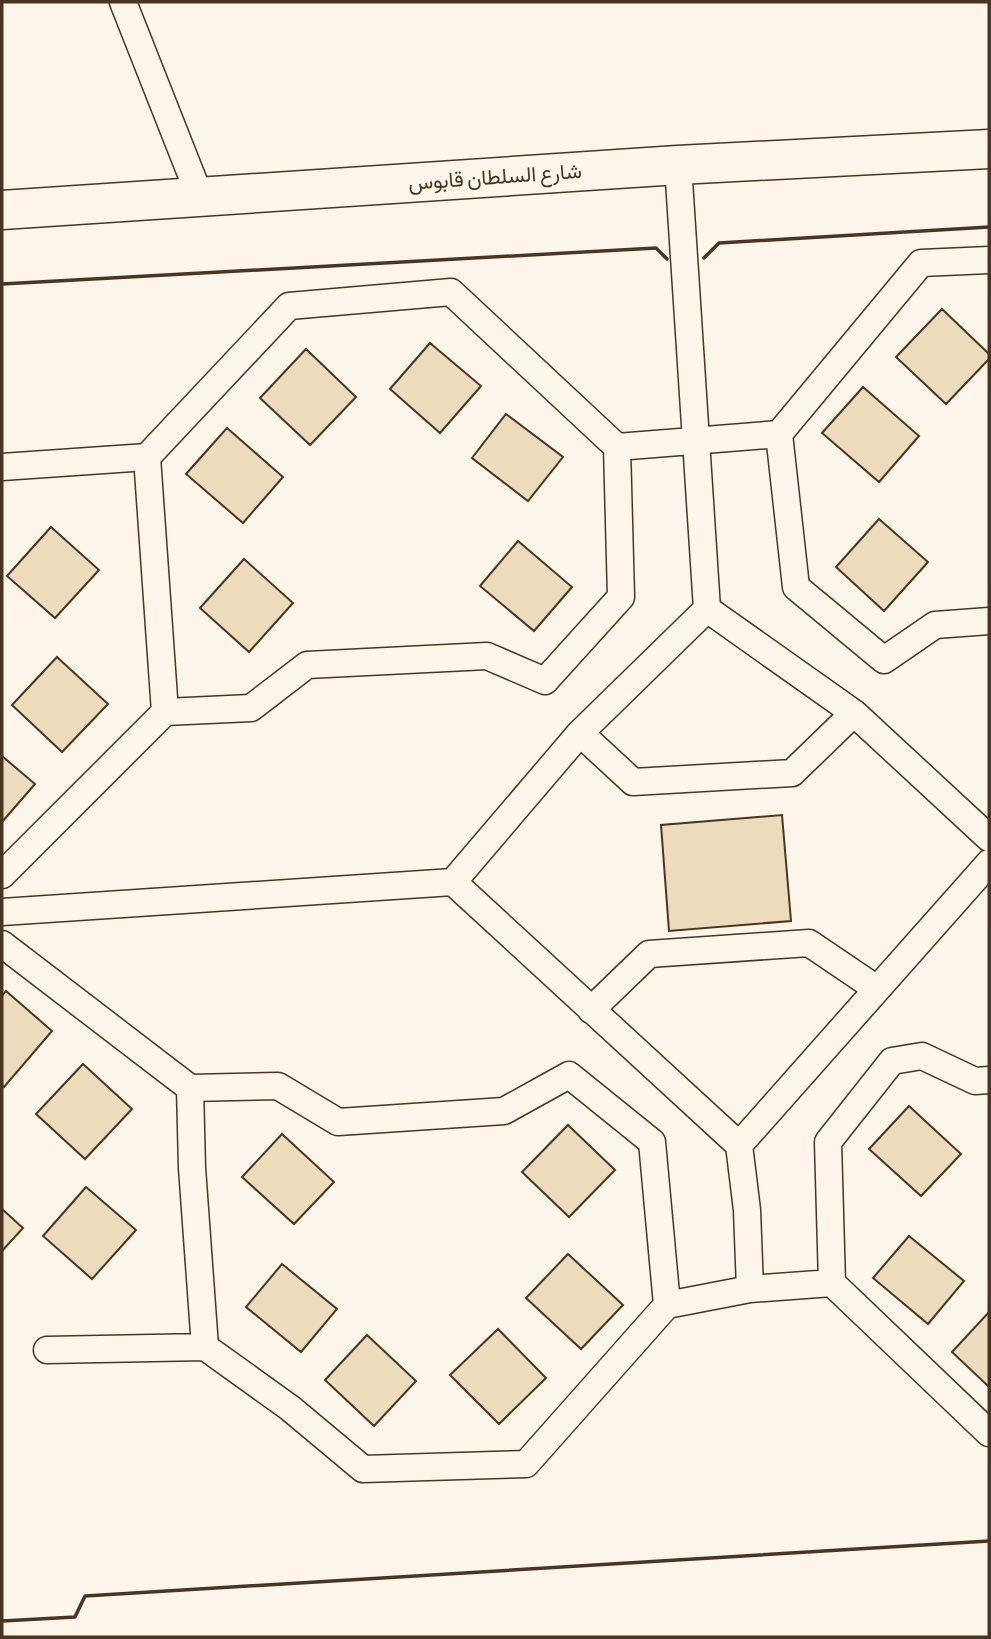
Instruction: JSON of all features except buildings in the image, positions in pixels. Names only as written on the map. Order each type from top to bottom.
[{"type":"main road","name":"شارع السلطان قابوس","points":[[2,210],[678,165],[989,149]]},
{"type":"street","points":[[123,2],[200,197]]},
{"type":"street","points":[[2,912],[453,882],[580,733],[707,608],[691,330],[678,165]]},
{"type":"street","points":[[617,447],[779,434],[921,263],[989,260]]},
{"type":"street","points":[[2,467],[147,457],[289,306],[451,292],[617,447],[621,597],[545,681],[487,656],[307,664],[251,708],[165,712],[2,876]]},
{"type":"street","points":[[779,434],[796,587],[884,660],[935,625],[989,621]]},
{"type":"street","points":[[147,457],[165,712]]},
{"type":"street","points":[[707,608],[854,713],[989,838]]},
{"type":"street","points":[[580,733],[633,782],[792,773],[854,713]]},
{"type":"street","points":[[739,1145],[989,863]]},
{"type":"street","points":[[453,882],[739,1145],[747,1210],[750,1289]]},
{"type":"street","points":[[591,1010],[649,954],[809,943],[877,989]]},
{"type":"street","points":[[2,944],[190,1088],[278,1086],[338,1122],[504,1111],[569,1074],[652,1142],[667,1305]]},
{"type":"street","points":[[989,1080],[975,1081],[922,1056],[892,1061],[828,1142],[832,1283],[989,1433]]},
{"type":"street","points":[[190,1088],[192,1168],[205,1347]]},
{"type":"street","points":[[47,1350],[205,1347],[290,1408],[363,1469],[526,1464],[667,1305],[750,1289],[832,1283]]},
{"type":"wall","points":[[704,258],[719,243],[989,227]]},
{"type":"wall","points":[[2,284],[656,248],[667,259]]},
{"type":"wall","points":[[2,1621],[75,1617],[85,1596],[989,1541]]}]
